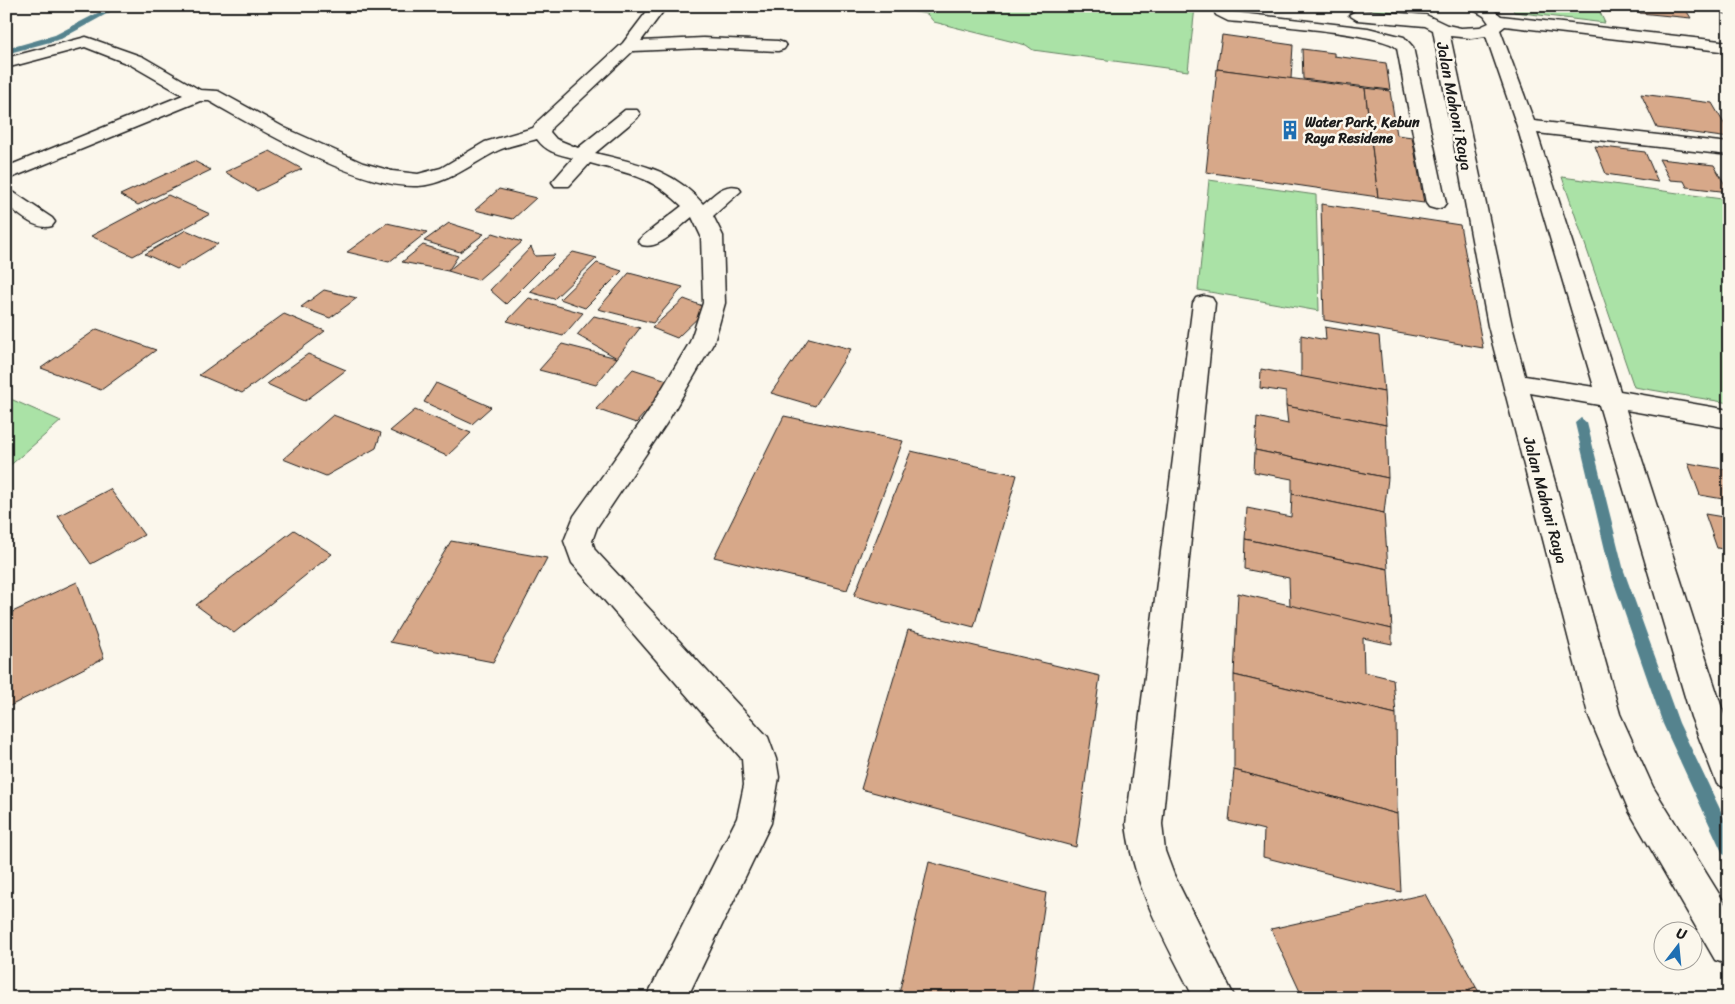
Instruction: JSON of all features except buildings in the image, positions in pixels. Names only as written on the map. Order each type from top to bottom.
[{"type":"street","points":[[541,132],[544,125],[629,46],[659,6]]},
{"type":"street","points":[[1220,6],[1222,12],[1228,16],[1368,32],[1398,40],[1405,47],[1449,172],[1436,203]]},
{"type":"street","name":"Jalan Mahoni Raya","points":[[1422,6],[1419,13],[1434,25],[1449,172],[1520,383],[1604,714],[1641,799],[1729,946]]},
{"type":"street","points":[[1475,6],[1493,17],[1729,47]]},
{"type":"street","points":[[1345,13],[1434,25],[1459,32],[1479,32],[1493,17]]},
{"type":"street","points":[[1493,17],[1526,126],[1599,397],[1707,717],[1729,773]]},
{"type":"street","points":[[6,63],[86,42],[137,61],[197,96]]},
{"type":"street","points":[[629,46],[703,43],[778,46]]},
{"type":"street","points":[[6,174],[197,96],[212,96],[286,136],[356,167],[390,177],[418,180],[448,172],[492,146],[541,132]]},
{"type":"street","points":[[562,182],[584,155],[631,114]]},
{"type":"street","points":[[1526,126],[1729,149]]},
{"type":"street","points":[[541,132],[549,143],[655,175],[676,189],[698,210],[712,236],[714,304],[704,335],[657,418],[584,524],[578,541],[582,555],[756,748],[762,767],[761,792],[753,823],[666,998]]},
{"type":"street","points":[[649,241],[731,191]]},
{"type":"street","points":[[6,196],[44,222]]},
{"type":"street","points":[[1204,303],[1144,824],[1147,851],[1157,880],[1177,926],[1215,998]]},
{"type":"street","points":[[1520,383],[1729,420]]},
{"type":"green space","points":[[879,6],[1195,7],[1188,71],[1033,50],[1026,45],[934,22],[927,14]]},
{"type":"green space","points":[[1323,6],[1398,6],[1407,11],[1400,15]]},
{"type":"green space","points":[[1512,6],[1597,6],[1605,23],[1514,12]]},
{"type":"green space","points":[[1562,177],[1729,200],[1729,403],[1634,387]]},
{"type":"green space","points":[[1209,180],[1316,195],[1319,311],[1198,290]]},
{"type":"green space","points":[[6,397],[61,421],[6,469]]},
{"type":"waterway","points":[[6,52],[58,37],[117,6]]},
{"type":"waterway","points":[[1581,423],[1617,571],[1671,724],[1729,848]]},
{"type":"place","name":"Water Park, Kebun Raya Residene","points":[[1290,130]]}]
